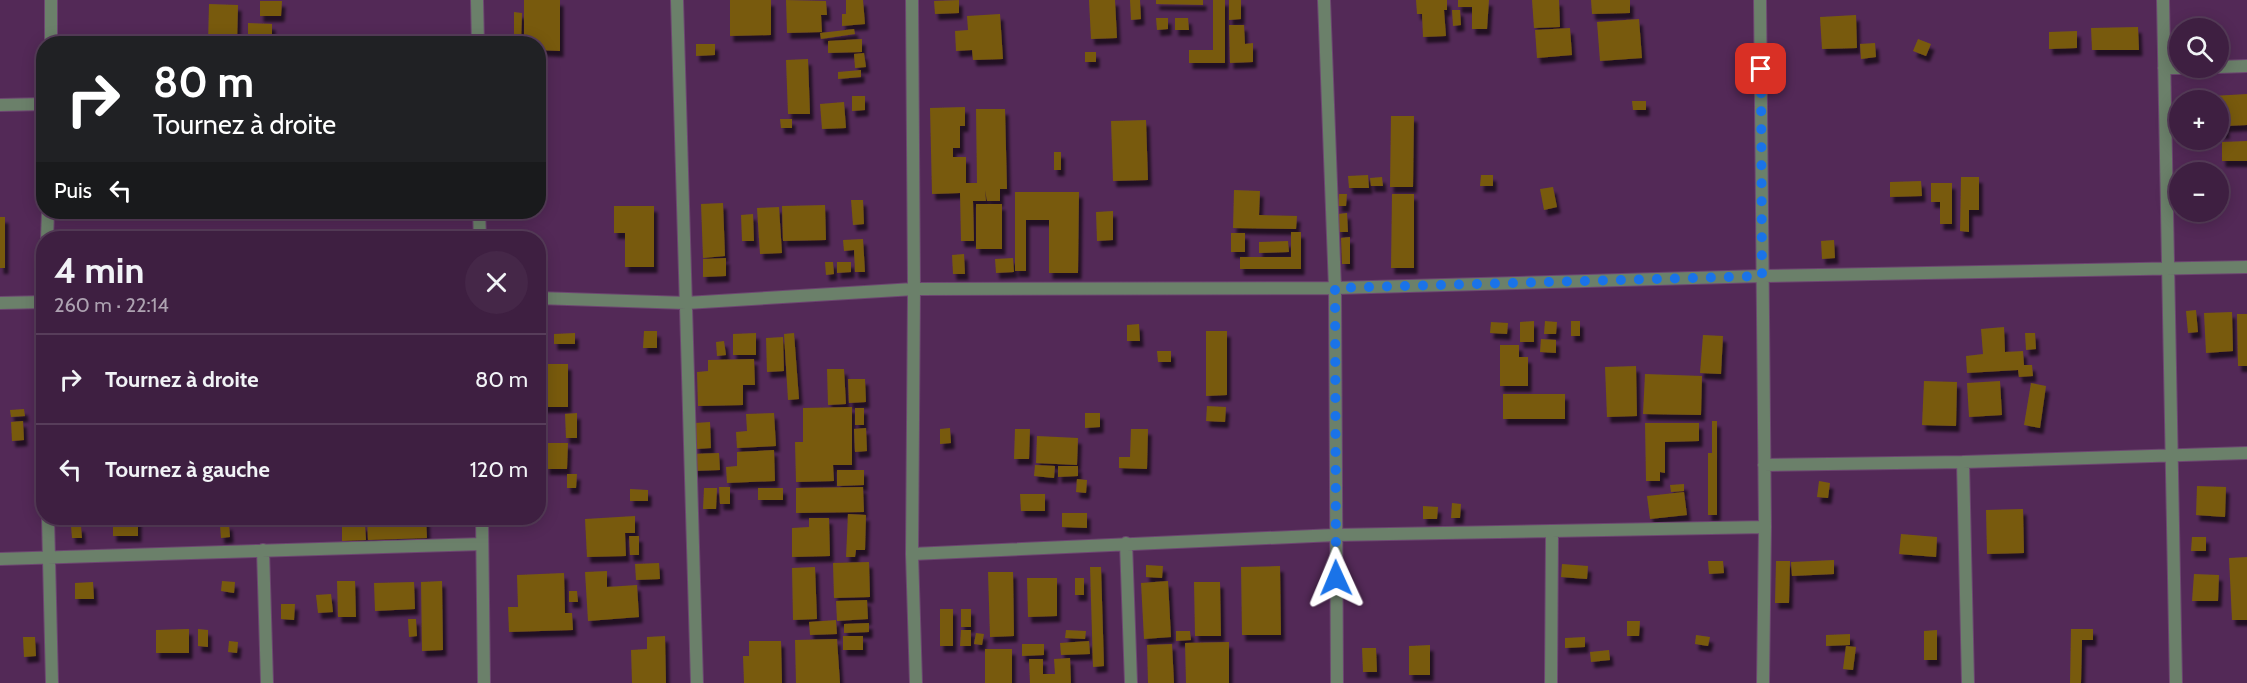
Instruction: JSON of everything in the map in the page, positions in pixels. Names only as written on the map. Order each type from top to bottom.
[{"type":"street","points":[[51,0],[51,36]]},
{"type":"street","points":[[477,0],[478,36]]},
{"type":"street","points":[[677,0],[697,683]]},
{"type":"street","points":[[912,0],[914,289],[912,554],[916,683]]},
{"type":"street","points":[[1324,0],[1335,288],[1337,683]]},
{"type":"street","points":[[1760,0],[1765,527],[1763,683]]},
{"type":"street","points":[[2163,0],[2166,268],[2173,454],[2176,683]]},
{"type":"street","points":[[2229,67],[2247,66]]},
{"type":"street","points":[[2164,68],[2169,68]]},
{"type":"street","points":[[0,105],[36,104]]},
{"type":"street","points":[[546,298],[686,303],[914,289],[1335,288],[1762,276],[2247,267]]},
{"type":"street","points":[[0,303],[36,302]]},
{"type":"street","points":[[1764,465],[1963,462],[2247,453]]},
{"type":"street","points":[[1963,462],[1968,683]]},
{"type":"street","points":[[48,525],[52,683]]},
{"type":"street","points":[[482,525],[484,683]]},
{"type":"street","points":[[912,554],[1335,535],[1552,533],[1765,527]]},
{"type":"street","points":[[1551,683],[1552,533]]},
{"type":"street","points":[[1126,543],[1131,683]]},
{"type":"street","points":[[0,559],[482,544]]},
{"type":"street","points":[[263,550],[267,683]]},
{"type":"building","points":[[524,0],[560,0],[560,51],[546,50],[546,36],[524,36]]},
{"type":"building","points":[[730,0],[771,0],[771,35],[730,36]]},
{"type":"building","points":[[786,0],[826,1],[827,15],[821,15],[822,32],[787,33]]},
{"type":"building","points":[[846,0],[863,0],[865,24],[842,26],[842,14],[846,14]]},
{"type":"building","points":[[959,0],[959,13],[935,14],[934,1]]},
{"type":"building","points":[[1089,0],[1115,0],[1117,38],[1091,39]]},
{"type":"building","points":[[1130,0],[1140,0],[1141,19],[1131,20]]},
{"type":"building","points":[[1156,0],[1203,0],[1203,5],[1156,4]]},
{"type":"building","points":[[1213,0],[1225,0],[1225,63],[1189,63],[1189,50],[1213,50]]},
{"type":"building","points":[[1229,0],[1241,0],[1241,19],[1229,20]]},
{"type":"building","points":[[1416,0],[1447,0],[1447,10],[1444,10],[1446,36],[1423,37],[1422,14],[1417,14]]},
{"type":"building","points":[[1458,0],[1489,0],[1487,29],[1472,29],[1472,7],[1458,7]]},
{"type":"building","points":[[1532,0],[1559,0],[1560,27],[1534,28]]},
{"type":"building","points":[[1591,0],[1630,0],[1630,13],[1592,14]]},
{"type":"building","points":[[260,1],[282,1],[281,16],[260,16]]},
{"type":"building","points":[[209,4],[238,5],[237,36],[208,36]]},
{"type":"building","points":[[1452,10],[1460,10],[1461,25],[1453,26]]},
{"type":"building","points":[[514,12],[522,13],[521,36],[514,36]]},
{"type":"building","points":[[1000,14],[1003,59],[973,60],[972,50],[956,51],[955,31],[968,30],[967,16]]},
{"type":"building","points":[[1856,15],[1857,48],[1822,49],[1820,17]]},
{"type":"building","points":[[1156,18],[1168,18],[1168,29],[1157,30]]},
{"type":"building","points":[[1175,18],[1188,18],[1189,30],[1175,30]]},
{"type":"building","points":[[1639,19],[1642,58],[1600,61],[1597,22]]},
{"type":"building","points":[[248,23],[272,24],[272,36],[248,36]]},
{"type":"building","points":[[1229,25],[1244,25],[1245,44],[1253,43],[1253,62],[1230,63]]},
{"type":"building","points":[[2138,27],[2139,50],[2092,50],[2091,28]]},
{"type":"building","points":[[1570,28],[1572,55],[1537,58],[1535,30]]},
{"type":"building","points":[[854,29],[855,34],[821,39],[820,33]]},
{"type":"building","points":[[2077,31],[2077,48],[2049,49],[2049,32]]},
{"type":"building","points":[[862,39],[862,52],[828,53],[828,41]]},
{"type":"building","points":[[1918,39],[1931,44],[1926,56],[1913,51]]},
{"type":"building","points":[[1875,43],[1876,57],[1861,59],[1860,44]]},
{"type":"building","points":[[696,44],[715,44],[715,55],[696,56]]},
{"type":"building","points":[[1085,52],[1096,52],[1096,62],[1085,62]]},
{"type":"building","points":[[864,53],[866,67],[855,68],[854,54]]},
{"type":"building","points":[[808,59],[810,114],[788,114],[786,60]]},
{"type":"building","points":[[861,70],[861,77],[838,79],[838,72]]},
{"type":"building","points":[[2247,94],[2247,125],[2229,126],[2229,95]]},
{"type":"building","points":[[852,96],[865,96],[865,110],[852,111]]},
{"type":"building","points":[[1632,101],[1646,101],[1646,110],[1633,110]]},
{"type":"building","points":[[844,102],[846,128],[822,129],[820,104]]},
{"type":"building","points":[[965,107],[965,126],[960,126],[960,148],[953,148],[953,157],[966,157],[966,183],[977,183],[976,109],[1005,109],[1007,189],[1000,189],[1000,201],[987,201],[985,190],[986,201],[973,201],[974,241],[961,241],[960,193],[932,194],[930,108]]},
{"type":"building","points":[[1391,116],[1414,116],[1413,187],[1390,187]]},
{"type":"building","points":[[780,119],[792,119],[792,128],[781,128]]},
{"type":"building","points":[[1146,120],[1148,180],[1113,181],[1111,121]]},
{"type":"building","points":[[2247,141],[2247,161],[2222,161],[2222,150],[2229,150],[2229,142]]},
{"type":"building","points":[[1054,152],[1061,152],[1061,170],[1054,170]]},
{"type":"building","points":[[1368,175],[1369,188],[1349,188],[1348,176]]},
{"type":"building","points":[[1481,175],[1493,175],[1493,186],[1480,186]]},
{"type":"building","points":[[1382,177],[1383,186],[1371,186],[1370,178]]},
{"type":"building","points":[[1961,177],[1979,177],[1979,210],[1969,210],[1969,232],[1960,231]]},
{"type":"building","points":[[1921,181],[1922,196],[1890,197],[1890,182]]},
{"type":"building","points":[[1931,183],[1952,183],[1952,224],[1940,224],[1940,202],[1931,202]]},
{"type":"building","points":[[1553,187],[1557,207],[1544,210],[1540,189]]},
{"type":"building","points":[[1234,190],[1260,191],[1259,215],[1297,216],[1296,229],[1233,228]]},
{"type":"building","points":[[1015,192],[1079,192],[1078,273],[1049,273],[1049,220],[1026,220],[1026,271],[1015,271]]},
{"type":"building","points":[[1339,194],[1347,194],[1346,206],[1338,206]]},
{"type":"building","points":[[1392,194],[1414,194],[1414,268],[1391,268]]},
{"type":"building","points":[[851,200],[863,200],[864,224],[853,225]]},
{"type":"building","points":[[723,203],[725,256],[703,258],[701,204]]},
{"type":"building","points":[[976,204],[1002,204],[1002,249],[976,249]]},
{"type":"building","points":[[825,205],[826,240],[783,241],[782,206]]},
{"type":"building","points":[[614,206],[654,206],[654,267],[625,267],[625,233],[614,233]]},
{"type":"building","points":[[779,207],[782,253],[760,254],[757,208]]},
{"type":"building","points":[[1113,211],[1113,240],[1097,241],[1096,212]]},
{"type":"building","points":[[1347,213],[1348,232],[1338,232],[1338,214]]},
{"type":"building","points":[[753,214],[754,241],[742,241],[741,215]]},
{"type":"building","points":[[0,217],[5,217],[5,268],[0,268]]},
{"type":"building","points":[[429,230],[429,231],[371,231]]},
{"type":"building","points":[[1291,232],[1301,232],[1301,269],[1240,269],[1240,257],[1291,257]]},
{"type":"building","points":[[1231,233],[1245,233],[1245,252],[1231,252]]},
{"type":"building","points":[[1350,237],[1350,264],[1342,264],[1341,238]]},
{"type":"building","points":[[863,239],[865,272],[855,272],[854,250],[844,251],[843,240]]},
{"type":"building","points":[[1834,240],[1835,258],[1822,259],[1821,241]]},
{"type":"building","points":[[1288,241],[1289,252],[1259,253],[1259,242]]},
{"type":"building","points":[[964,254],[965,274],[953,274],[952,255]]},
{"type":"building","points":[[726,258],[726,276],[703,277],[703,259]]},
{"type":"building","points":[[1013,258],[1014,272],[996,273],[995,259]]},
{"type":"building","points":[[825,262],[833,262],[834,274],[826,275]]},
{"type":"building","points":[[837,262],[851,262],[851,272],[837,273]]},
{"type":"building","points":[[2196,310],[2198,332],[2188,333],[2186,311]]},
{"type":"building","points":[[2232,312],[2233,351],[2206,353],[2204,313]]},
{"type":"building","points":[[2237,314],[2247,314],[2247,366],[2238,366]]},
{"type":"building","points":[[1534,321],[1534,342],[1520,342],[1520,322]]},
{"type":"building","points":[[1545,321],[1557,322],[1556,334],[1544,334]]},
{"type":"building","points":[[1571,321],[1580,321],[1580,336],[1571,336]]},
{"type":"building","points":[[1491,322],[1508,323],[1507,334],[1490,333]]},
{"type":"building","points":[[1139,324],[1140,341],[1127,341],[1127,325]]},
{"type":"building","points":[[2004,327],[2005,352],[2023,351],[2024,365],[2032,365],[2033,376],[2019,377],[2018,370],[1967,373],[1966,356],[1983,354],[1981,329]]},
{"type":"building","points":[[644,331],[657,331],[657,348],[643,348]]},
{"type":"building","points":[[1206,331],[1227,331],[1227,395],[1206,396]]},
{"type":"building","points":[[575,333],[575,344],[554,344],[554,334]]},
{"type":"building","points":[[756,333],[756,355],[733,355],[733,334]]},
{"type":"building","points":[[794,333],[799,399],[788,400],[784,334]]},
{"type":"building","points":[[2025,333],[2035,333],[2036,349],[2026,350]]},
{"type":"building","points":[[1703,335],[1723,336],[1721,374],[1700,373]]},
{"type":"building","points":[[783,337],[784,371],[767,372],[766,338]]},
{"type":"building","points":[[1541,339],[1556,340],[1556,353],[1540,352]]},
{"type":"building","points":[[724,341],[726,355],[717,356],[716,342]]},
{"type":"building","points":[[1500,345],[1519,345],[1519,357],[1528,357],[1528,386],[1500,386]]},
{"type":"building","points":[[1157,351],[1171,351],[1171,362],[1158,362]]},
{"type":"building","points":[[754,359],[755,385],[743,385],[743,405],[698,406],[697,372],[708,371],[708,360]]},
{"type":"building","points":[[546,364],[568,364],[568,407],[546,407]]},
{"type":"building","points":[[1636,366],[1637,416],[1607,417],[1605,367]]},
{"type":"building","points":[[827,369],[844,369],[846,404],[828,405]]},
{"type":"building","points":[[1645,374],[1702,376],[1701,415],[1643,414]]},
{"type":"building","points":[[848,379],[865,379],[866,402],[849,403]]},
{"type":"building","points":[[1924,381],[1957,382],[1956,426],[1922,425]]},
{"type":"building","points":[[2000,381],[2002,415],[1969,417],[1967,383]]},
{"type":"building","points":[[2031,383],[2046,386],[2040,428],[2024,425]]},
{"type":"building","points":[[1503,394],[1565,394],[1565,419],[1503,419]]},
{"type":"building","points":[[1207,406],[1226,407],[1225,422],[1206,421]]},
{"type":"building","points":[[852,407],[852,465],[833,465],[834,481],[796,482],[795,442],[803,442],[803,408]]},
{"type":"building","points":[[855,408],[864,408],[864,425],[855,425]]},
{"type":"building","points":[[24,409],[25,416],[11,417],[10,410]]},
{"type":"building","points":[[577,413],[577,438],[566,438],[565,414]]},
{"type":"building","points":[[774,413],[776,446],[737,448],[736,432],[747,431],[746,414]]},
{"type":"building","points":[[1085,413],[1100,413],[1100,427],[1085,428]]},
{"type":"building","points":[[23,421],[24,440],[12,441],[11,422]]},
{"type":"building","points":[[1712,421],[1717,421],[1717,515],[1708,515],[1708,453],[1712,453]]},
{"type":"building","points":[[710,422],[711,448],[696,449],[695,423]]},
{"type":"building","points":[[1645,423],[1699,423],[1699,441],[1665,442],[1665,473],[1660,472],[1660,481],[1646,481]]},
{"type":"building","points":[[866,428],[867,451],[855,452],[854,429]]},
{"type":"building","points":[[950,428],[951,443],[940,444],[940,429]]},
{"type":"building","points":[[1015,429],[1030,429],[1029,459],[1014,459]]},
{"type":"building","points":[[1131,429],[1148,429],[1147,469],[1119,468],[1119,457],[1130,457]]},
{"type":"building","points":[[1037,436],[1078,438],[1077,465],[1036,463]]},
{"type":"building","points":[[546,443],[568,443],[567,469],[546,469]]},
{"type":"building","points":[[774,450],[775,481],[727,483],[726,467],[737,466],[737,452]]},
{"type":"building","points":[[719,453],[720,470],[693,471],[692,454]]},
{"type":"building","points":[[1035,465],[1055,466],[1054,478],[1034,476]]},
{"type":"building","points":[[1058,466],[1078,466],[1078,476],[1058,477]]},
{"type":"building","points":[[837,470],[864,470],[864,485],[837,486]]},
{"type":"building","points":[[567,474],[577,474],[576,488],[567,488]]},
{"type":"building","points":[[1077,479],[1087,480],[1086,493],[1076,492]]},
{"type":"building","points":[[1819,481],[1830,483],[1828,498],[1817,497]]},
{"type":"building","points":[[1684,484],[1684,491],[1671,492],[1670,485]]},
{"type":"building","points":[[2197,486],[2226,487],[2225,517],[2196,515]]},
{"type":"building","points":[[719,487],[730,487],[730,504],[720,504]]},
{"type":"building","points":[[863,487],[864,512],[796,513],[796,488]]},
{"type":"building","points":[[704,488],[717,488],[716,509],[703,509]]},
{"type":"building","points":[[758,488],[783,488],[783,500],[758,500]]},
{"type":"building","points":[[630,489],[648,490],[648,501],[630,501]]},
{"type":"building","points":[[1684,492],[1687,515],[1650,519],[1647,496]]},
{"type":"building","points":[[1020,494],[1045,494],[1045,511],[1021,511]]},
{"type":"building","points":[[1452,503],[1461,504],[1460,518],[1451,518]]},
{"type":"building","points":[[1423,506],[1438,507],[1437,519],[1423,519]]},
{"type":"building","points":[[2023,509],[2024,553],[1987,554],[1986,510]]},
{"type":"building","points":[[1062,513],[1087,513],[1087,528],[1062,527]]},
{"type":"building","points":[[848,514],[866,515],[865,550],[856,550],[855,557],[846,557]]},
{"type":"building","points":[[635,516],[635,533],[625,533],[626,556],[587,557],[585,519]]},
{"type":"building","points":[[809,518],[829,518],[830,556],[792,557],[792,528],[809,527]]},
{"type":"building","points":[[113,525],[138,525],[138,536],[113,536]]},
{"type":"building","points":[[220,525],[229,525],[230,537],[221,538]]},
{"type":"building","points":[[342,525],[365,525],[366,540],[342,541]]},
{"type":"building","points":[[367,525],[426,525],[427,538],[368,540]]},
{"type":"building","points":[[71,526],[81,526],[82,538],[72,538]]},
{"type":"building","points":[[1901,534],[1937,537],[1936,557],[1899,554]]},
{"type":"building","points":[[629,536],[639,536],[639,555],[630,555]]},
{"type":"building","points":[[2192,537],[2206,537],[2206,551],[2191,551]]},
{"type":"building","points":[[2247,557],[2247,620],[2232,620],[2229,558]]},
{"type":"building","points":[[1834,560],[1834,574],[1792,576],[1791,562]]},
{"type":"building","points":[[1708,561],[1723,561],[1724,573],[1709,574]]},
{"type":"building","points":[[1776,561],[1790,561],[1789,603],[1775,603]]},
{"type":"building","points":[[869,562],[870,597],[834,598],[833,563]]},
{"type":"building","points":[[659,563],[660,579],[636,580],[635,564]]},
{"type":"building","points":[[1562,564],[1588,566],[1587,579],[1561,577]]},
{"type":"building","points":[[1146,565],[1163,566],[1162,578],[1146,577]]},
{"type":"building","points":[[1280,566],[1281,635],[1242,635],[1241,567]]},
{"type":"building","points":[[815,567],[817,619],[793,620],[792,568]]},
{"type":"building","points":[[1090,567],[1101,567],[1104,666],[1093,667]]},
{"type":"building","points":[[607,571],[607,587],[637,585],[639,617],[588,621],[585,572]]},
{"type":"building","points":[[988,572],[1013,572],[1014,636],[990,637]]},
{"type":"building","points":[[564,573],[565,613],[572,613],[573,630],[509,632],[508,607],[518,607],[517,575]]},
{"type":"building","points":[[2194,574],[2219,575],[2218,601],[2192,601]]},
{"type":"building","points":[[1027,578],[1057,578],[1057,616],[1028,617]]},
{"type":"building","points":[[1075,578],[1084,578],[1084,595],[1075,595]]},
{"type":"building","points":[[222,581],[235,582],[234,593],[221,591]]},
{"type":"building","points":[[337,581],[355,581],[356,617],[338,617]]},
{"type":"building","points":[[442,581],[443,650],[422,651],[421,582]]},
{"type":"building","points":[[1168,581],[1171,637],[1144,639],[1141,583]]},
{"type":"building","points":[[93,582],[94,599],[75,599],[75,583]]},
{"type":"building","points":[[414,582],[415,609],[375,611],[374,583]]},
{"type":"building","points":[[1194,582],[1220,582],[1221,636],[1195,636]]},
{"type":"building","points":[[569,591],[577,591],[578,602],[569,602]]},
{"type":"building","points":[[331,594],[333,612],[318,613],[316,595]]},
{"type":"building","points":[[867,600],[868,619],[837,621],[836,601]]},
{"type":"building","points":[[281,604],[295,604],[294,620],[281,619]]},
{"type":"building","points":[[940,609],[953,609],[953,646],[940,646]]},
{"type":"building","points":[[961,609],[971,609],[971,627],[961,627]]},
{"type":"building","points":[[408,619],[416,619],[417,636],[409,637]]},
{"type":"building","points":[[836,620],[837,634],[810,635],[809,622]]},
{"type":"building","points":[[1627,621],[1640,621],[1639,636],[1627,636]]},
{"type":"building","points":[[869,623],[869,632],[844,633],[844,624]]},
{"type":"building","points":[[189,629],[189,653],[156,653],[156,630]]},
{"type":"building","points":[[198,629],[208,630],[208,647],[198,646]]},
{"type":"building","points":[[2071,629],[2093,629],[2093,640],[2082,640],[2081,683],[2070,683]]},
{"type":"building","points":[[961,630],[971,630],[971,646],[960,646]]},
{"type":"building","points":[[1066,630],[1086,631],[1085,639],[1065,638]]},
{"type":"building","points":[[1937,630],[1937,660],[1924,660],[1924,631]]},
{"type":"building","points":[[1176,631],[1190,631],[1191,640],[1176,641]]},
{"type":"building","points":[[976,633],[984,634],[982,645],[974,644]]},
{"type":"building","points":[[1850,634],[1850,645],[1826,646],[1826,635]]},
{"type":"building","points":[[1696,635],[1710,637],[1708,646],[1695,644]]},
{"type":"building","points":[[665,636],[666,683],[632,683],[631,650],[647,649],[647,637]]},
{"type":"building","points":[[843,636],[863,636],[863,650],[843,650]]},
{"type":"building","points":[[23,637],[35,637],[36,656],[24,657]]},
{"type":"building","points":[[1585,637],[1585,647],[1565,648],[1565,638]]},
{"type":"building","points":[[837,639],[840,683],[796,683],[795,640]]},
{"type":"building","points":[[229,641],[238,642],[237,653],[228,652]]},
{"type":"building","points":[[749,641],[781,641],[782,683],[744,683],[743,656],[749,656]]},
{"type":"building","points":[[1089,641],[1090,654],[1061,655],[1060,643]]},
{"type":"building","points":[[1229,642],[1229,683],[1186,683],[1185,643]]},
{"type":"building","points":[[1022,644],[1044,644],[1044,655],[1022,656]]},
{"type":"building","points":[[1172,644],[1174,683],[1148,683],[1147,645]]},
{"type":"building","points":[[1430,645],[1430,675],[1409,675],[1409,646]]},
{"type":"building","points":[[1846,646],[1856,647],[1853,670],[1843,669]]},
{"type":"building","points":[[1362,648],[1376,648],[1377,672],[1363,672]]},
{"type":"building","points":[[985,649],[1012,649],[1012,683],[985,683]]},
{"type":"building","points":[[1609,650],[1610,660],[1591,662],[1590,652]]},
{"type":"building","points":[[1070,658],[1071,683],[1030,683],[1029,659],[1043,659],[1043,674],[1055,674],[1054,659]]},
{"type":"route","points":[[1336,578],[1335,288],[1762,276],[1761,69]]}]
